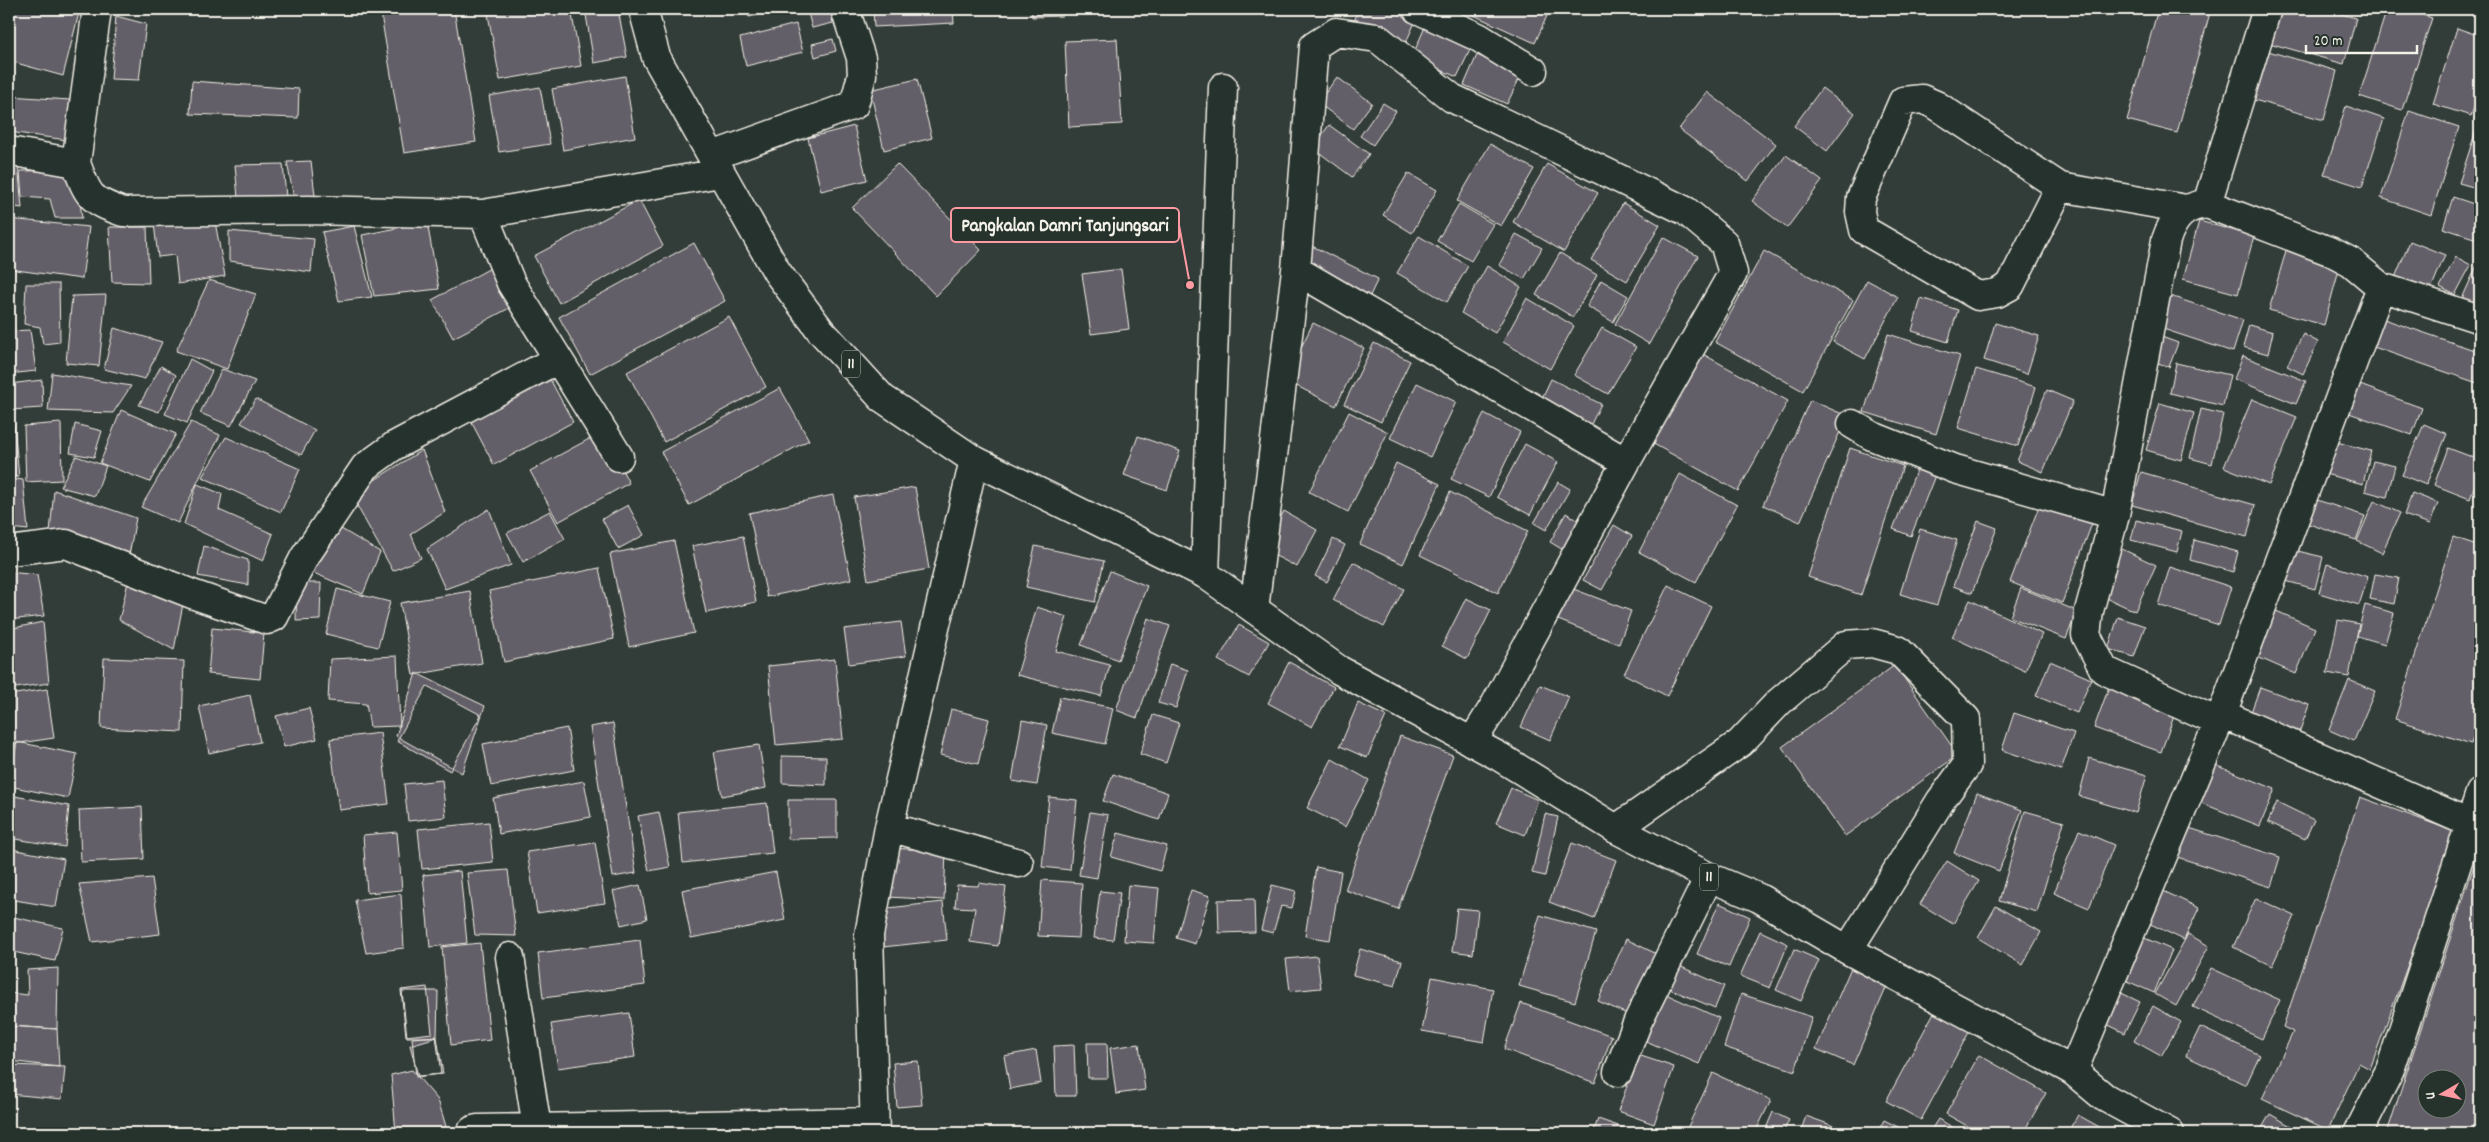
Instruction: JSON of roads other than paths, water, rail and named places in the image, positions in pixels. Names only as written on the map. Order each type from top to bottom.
[{"type":"main road","points":[[97,9],[76,163],[86,189],[98,203],[123,212],[308,210],[483,214],[716,164],[854,105],[862,75],[861,58],[846,9]]},
{"type":"main road","name":"11","points":[[643,9],[656,57],[777,272],[821,331],[882,398],[974,460],[1205,574],[1339,670],[1500,756],[1616,829],[1709,877],[1759,898],[1848,950],[2072,1070],[2104,1097],[2170,1133]]},
{"type":"main road","points":[[1417,9],[1478,37],[1532,71]]},
{"type":"main road","points":[[2266,9],[2197,207],[2177,216],[2166,240],[2115,515],[2089,611],[2086,635],[2104,670],[2470,823]]},
{"type":"main road","points":[[1254,609],[1296,270],[1314,46],[1336,32],[1376,38],[1452,98],[1686,211],[1724,243],[1733,273],[1626,462],[1472,742]]},
{"type":"main road","points":[[1205,574],[1223,87]]},
{"type":"main road","points":[[2060,187],[2010,286],[1997,293],[1978,296],[1864,230],[1860,212],[1861,198],[1903,101],[1922,100],[1936,105],[2060,187],[2197,207],[2332,252],[2351,262],[2382,287],[2480,319]]},
{"type":"main road","points":[[9,151],[76,163]]},
{"type":"main road","points":[[483,214],[511,284],[619,457]]},
{"type":"main road","points":[[1296,270],[1626,462]]},
{"type":"main road","points":[[2072,1070],[2220,718],[2382,287]]},
{"type":"main road","points":[[9,551],[66,544],[192,594],[267,620],[274,617],[304,558],[365,467],[394,446],[558,359]]},
{"type":"main road","points":[[1852,424],[1872,436],[1955,469],[2115,515]]},
{"type":"main road","points":[[470,1133],[477,1129],[537,1128],[874,1128],[869,935],[890,827],[974,460]]},
{"type":"main road","points":[[1616,829],[1740,743],[1779,702],[1846,645],[1872,643],[1898,650],[1966,719],[1967,765],[1942,800],[1848,950]]},
{"type":"main road","points":[[2358,1133],[2390,1070],[2480,793]]},
{"type":"main road","points":[[890,827],[1018,864]]},
{"type":"main road","points":[[1618,1072],[1638,1020],[1709,877]]},
{"type":"main road","points":[[510,957],[537,1128]]},
{"type":"place","name":"Pangkalan Damri Tanjungsari","points":[[1190,285]]}]
